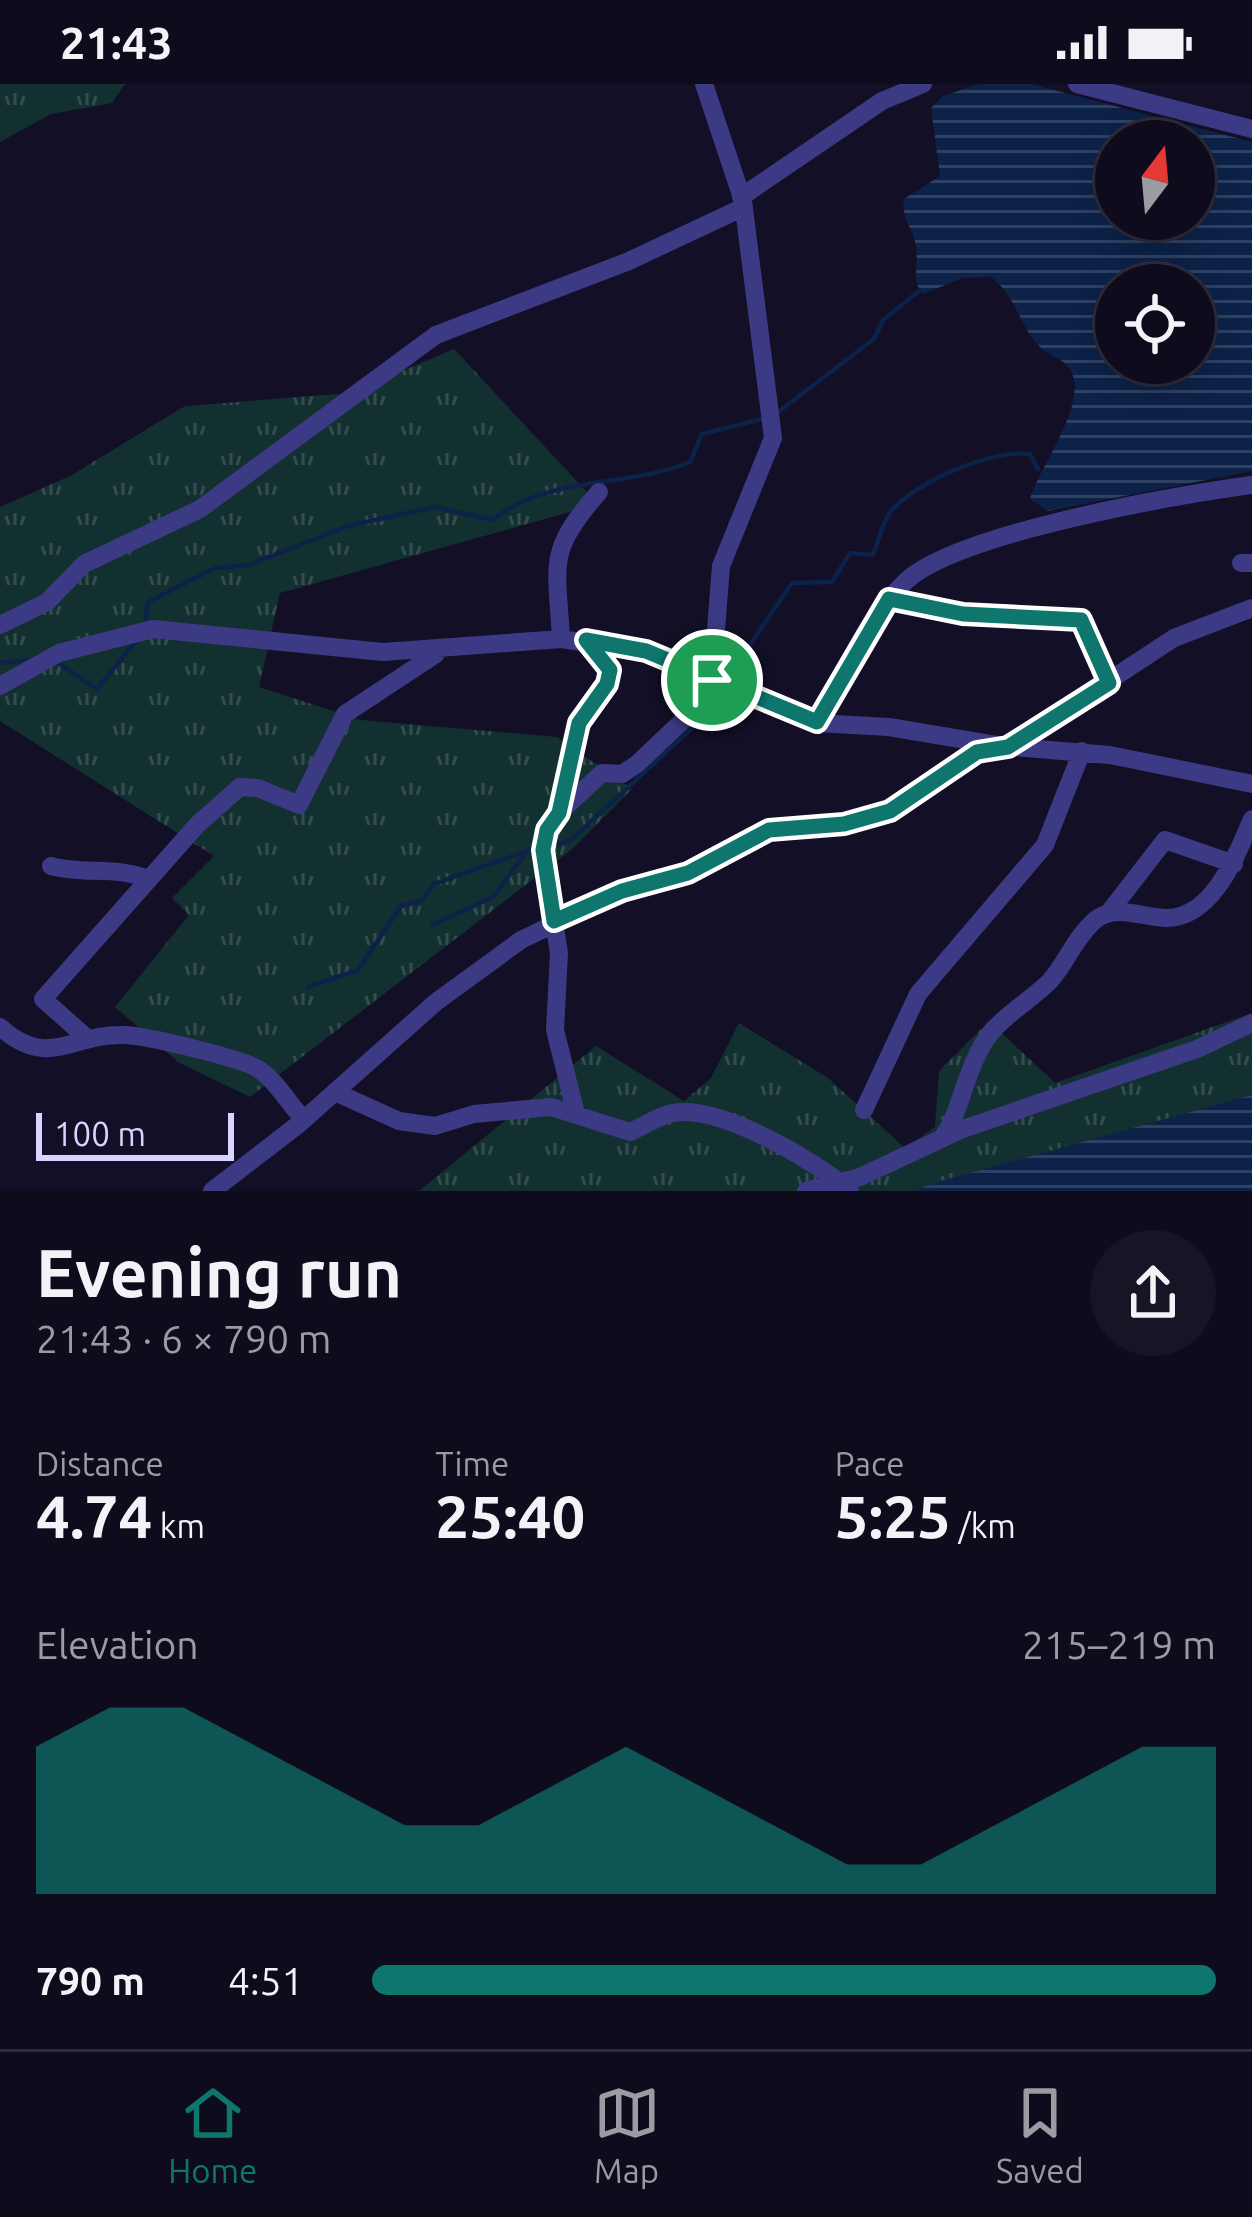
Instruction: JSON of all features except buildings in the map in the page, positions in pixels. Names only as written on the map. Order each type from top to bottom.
[{"type":"street","points":[[559,813],[602,773],[622,774],[638,764],[694,710],[712,680],[721,566],[772,438],[743,202],[704,84]]},
{"type":"street","points":[[0,625],[47,602],[84,564],[200,509],[436,334],[629,261],[743,202],[882,101],[923,84]]},
{"type":"street","points":[[1077,84],[1252,129]]},
{"type":"street","points":[[817,722],[889,599],[934,562],[992,542],[1252,485]]},
{"type":"street","points":[[561,639],[557,553],[574,519],[598,492]]},
{"type":"street","points":[[889,599],[963,614],[1081,620],[1109,683]]},
{"type":"street","points":[[1008,747],[1174,638],[1252,608]]},
{"type":"street","points":[[0,686],[59,653],[153,629],[382,652],[586,640],[646,651],[817,722],[889,728],[987,747],[1082,751],[1252,784]]},
{"type":"street","points":[[576,1114],[555,1030],[560,1000],[543,850],[559,813],[579,723],[607,684],[610,670],[586,640]]},
{"type":"street","points":[[88,1039],[44,999],[148,878],[240,787],[258,788],[299,805],[345,714],[409,666],[446,649]]},
{"type":"street","points":[[212,1191],[304,1120],[436,1002],[554,921],[622,891],[688,873],[769,830],[844,824],[890,811],[987,747]]},
{"type":"street","points":[[864,1110],[918,994],[1045,845],[1082,751]]},
{"type":"street","points":[[1111,911],[1170,919],[1220,885],[1252,819]]},
{"type":"street","points":[[943,1137],[960,1111],[979,1049],[992,1031],[1051,980],[1095,920],[1111,911],[1165,840],[1234,864]]},
{"type":"street","points":[[51,866],[75,872],[122,870],[148,878]]},
{"type":"street","points":[[806,1191],[844,1186],[943,1137],[1197,1049],[1252,1024]]},
{"type":"street","points":[[0,1028],[15,1041],[40,1050],[88,1039],[148,1037],[257,1068],[304,1120]]},
{"type":"street","points":[[335,1092],[399,1121],[435,1126],[515,1108],[551,1107],[631,1132],[672,1113],[694,1114],[788,1147],[844,1186]]},
{"type":"green space","points":[[0,84],[125,84],[112,103],[51,114],[0,142]]},
{"type":"green space","points":[[454,349],[598,504],[280,593],[259,687],[361,720],[557,737],[632,789],[571,850],[250,1097],[178,1062],[115,1007],[189,915],[172,898],[214,856],[0,721],[0,507],[70,476],[185,406],[350,393]]},
{"type":"green space","points":[[1252,1013],[1252,1095],[915,1191],[419,1191],[596,1046],[684,1101],[711,1078],[739,1023],[828,1078],[905,1148],[935,1127],[939,1071],[989,1021],[1055,1083]]},
{"type":"water","points":[[979,84],[1031,84],[1168,120],[1095,120],[1095,240],[1215,240],[1215,132],[1252,142],[1252,471],[1048,511],[1030,499],[1069,415],[1074,381],[1069,368],[1032,338],[991,277],[963,278],[922,294],[904,199],[940,176],[931,108],[943,96]]},
{"type":"water","points":[[1252,1095],[1252,1191],[915,1191],[934,1183]]},
{"type":"waterway","points":[[778,412],[874,339],[883,320],[919,291]]},
{"type":"waterway","points":[[145,627],[148,602],[215,568],[249,565],[348,526],[435,507],[493,520],[538,496],[690,462],[702,434],[762,419]]},
{"type":"waterway","points":[[726,680],[792,583],[832,582],[850,553],[873,555],[891,511],[918,489],[956,469],[996,457],[1030,454],[1038,469]]},
{"type":"waterway","points":[[58,663],[97,689],[136,641]]},
{"type":"waterway","points":[[0,663],[30,660]]},
{"type":"waterway","points":[[555,844],[570,841],[691,729],[719,690]]},
{"type":"waterway","points":[[308,987],[358,970],[401,906],[421,901],[434,884],[538,847]]},
{"type":"waterway","points":[[432,925],[493,897],[528,850]]},
{"type":"route","points":[[889,599],[963,614],[1081,620],[1109,683],[1008,747],[977,752],[890,811],[844,824],[769,830],[688,873],[622,891],[554,921],[553,890],[543,850],[547,830],[559,813],[579,723],[607,684],[610,670],[586,640],[646,651],[712,680],[817,722],[889,599]]}]
